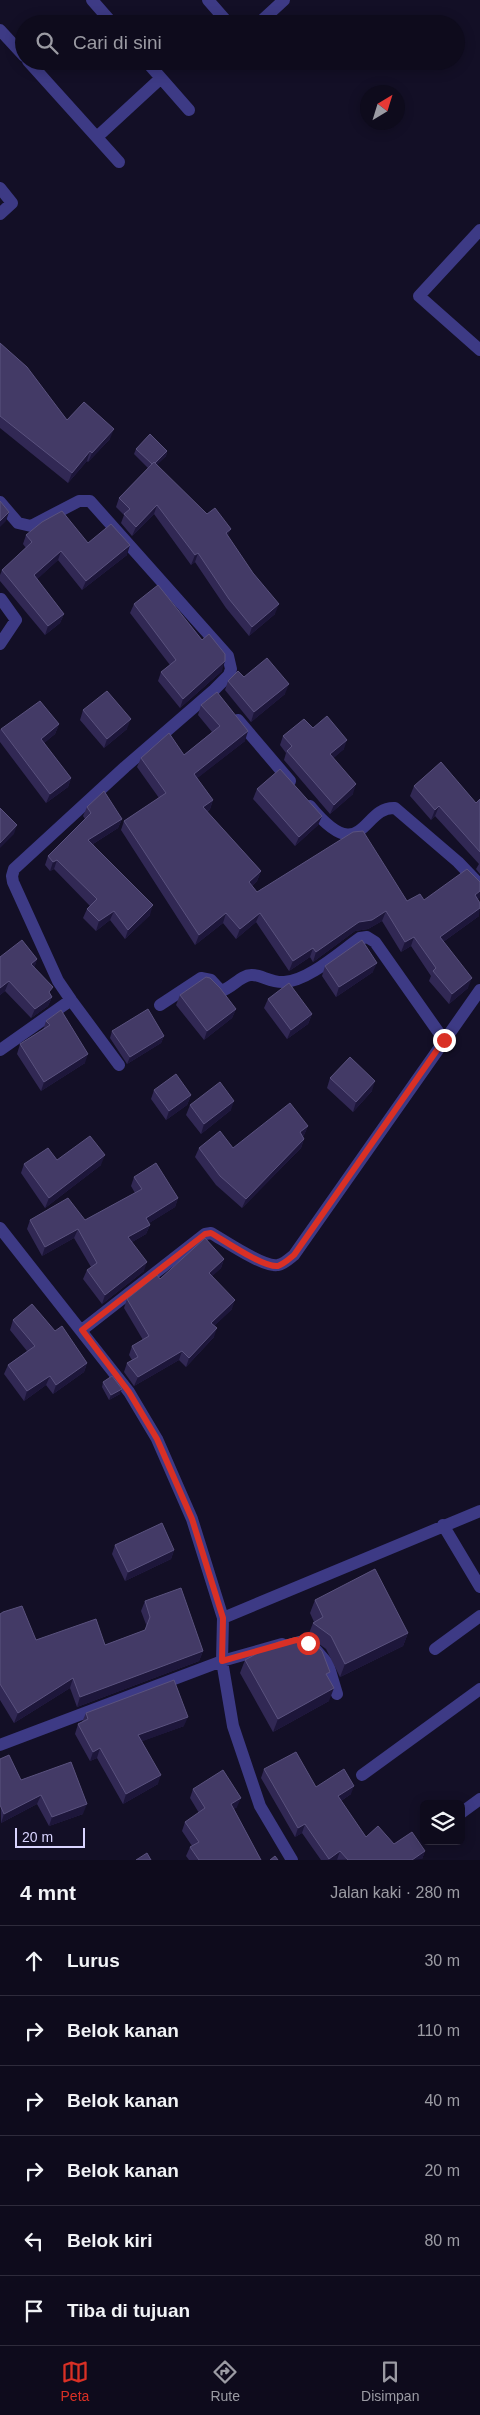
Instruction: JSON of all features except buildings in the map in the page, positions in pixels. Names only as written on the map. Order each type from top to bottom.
[{"type":"street","points":[[92,0],[105,15]]},
{"type":"street","points":[[208,0],[221,15]]},
{"type":"street","points":[[268,15],[284,0]]},
{"type":"street","points":[[0,30],[15,46]]},
{"type":"street","points":[[36,70],[119,162]]},
{"type":"street","points":[[154,70],[189,110]]},
{"type":"street","points":[[97,138],[161,78]]},
{"type":"street","points":[[0,188],[12,203],[0,214]]},
{"type":"street","points":[[480,230],[419,296],[480,350]]},
{"type":"street","points":[[0,502],[18,523],[26,526],[41,522],[79,501],[88,500],[92,502],[228,656],[231,669],[217,694],[125,767],[14,870],[12,876],[58,981],[119,1065]]},
{"type":"street","points":[[0,644],[16,620],[2,599]]},
{"type":"street","points":[[232,712],[319,816],[333,828],[344,834],[353,835],[360,832],[384,810],[389,807],[395,808],[458,862],[480,885]]},
{"type":"street","points":[[160,1005],[201,978],[211,980],[221,991],[229,989],[253,974],[274,982],[300,979],[360,938],[367,937],[376,942],[444,1040]]},
{"type":"street","points":[[82,1330],[205,1234],[211,1233],[265,1263],[276,1266],[283,1264],[294,1255],[480,990]]},
{"type":"street","points":[[0,1050],[71,1000]]},
{"type":"street","points":[[0,1228],[129,1392],[157,1439],[192,1519],[223,1618],[222,1661],[233,1726],[260,1806],[292,1860]]},
{"type":"street","points":[[223,1618],[480,1511]]},
{"type":"street","points":[[443,1525],[480,1587]]},
{"type":"street","points":[[435,1649],[480,1616]]},
{"type":"street","points":[[0,1745],[222,1661],[302,1642],[319,1652],[328,1664],[337,1694]]},
{"type":"street","points":[[362,1774],[480,1689]]},
{"type":"street","points":[[465,1810],[480,1799]]},
{"type":"route","points":[[308,1643],[296,1640],[222,1661],[223,1618],[192,1519],[157,1439],[129,1392],[82,1330],[205,1234],[211,1233],[265,1263],[276,1266],[283,1264],[294,1255],[444,1040]]}]
